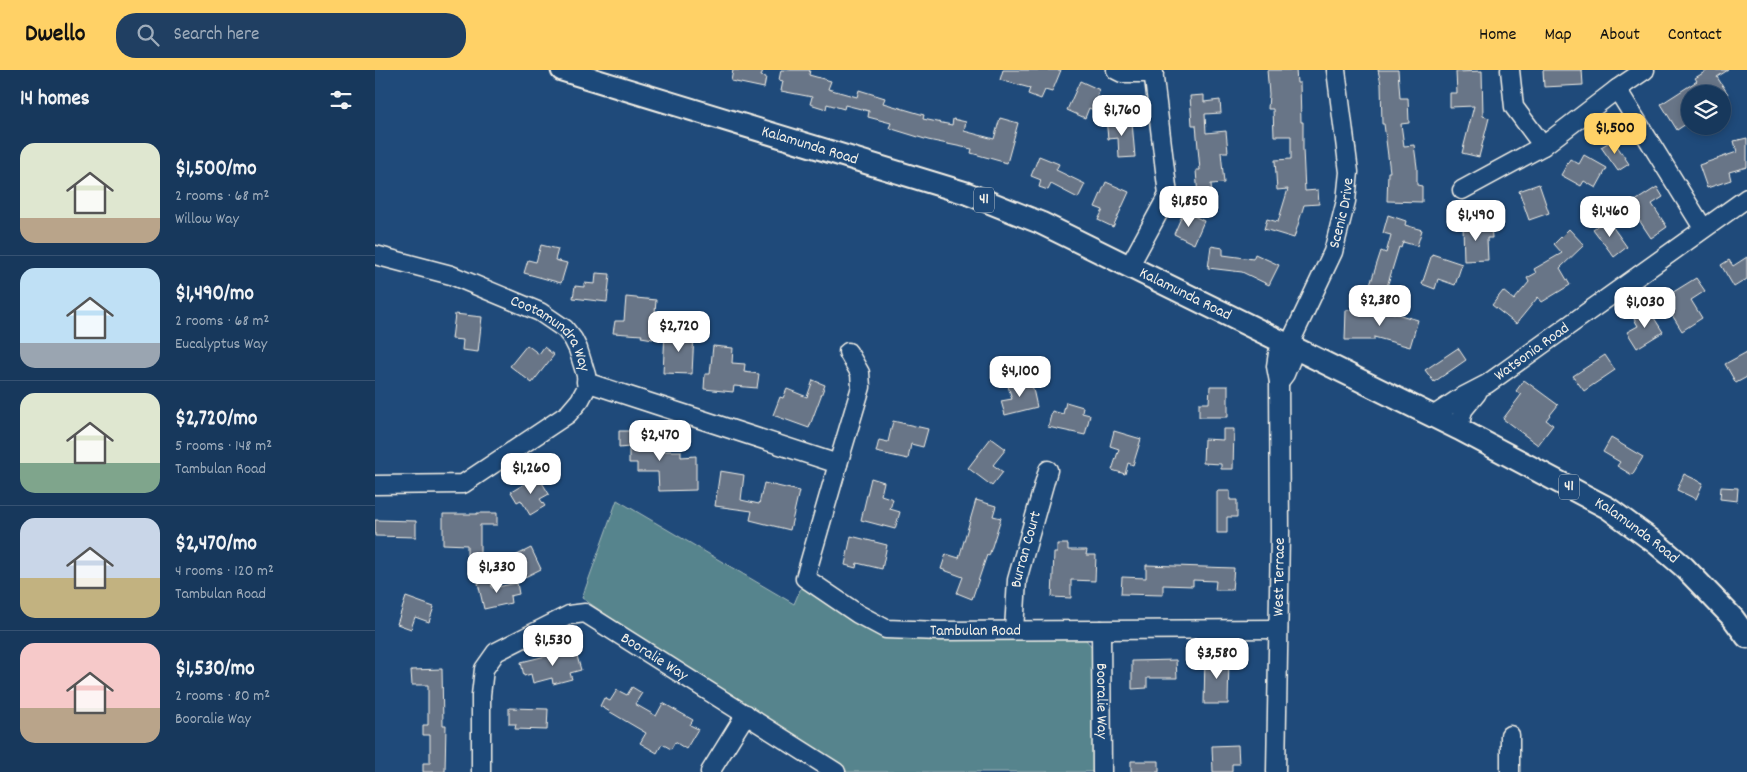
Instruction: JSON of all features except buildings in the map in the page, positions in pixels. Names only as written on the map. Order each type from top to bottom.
[{"type":"main road","name":"Kalamunda Road","points":[[562,70],[966,193],[1041,223],[1459,429],[1608,508],[1657,544],[1684,567],[1733,618],[1747,637]]},
{"type":"street","points":[[1116,70],[1121,73],[1153,71],[1168,195],[1129,267]]},
{"type":"street","name":"Scenic Drive","points":[[1289,345],[1333,252],[1346,202],[1349,172],[1336,70]]},
{"type":"street","points":[[1510,70],[1514,107],[1543,146]]},
{"type":"street","points":[[1462,190],[1543,146],[1645,70]]},
{"type":"street","points":[[1617,90],[1703,228]]},
{"type":"street","name":"Watsonia Road","points":[[1459,429],[1463,410],[1471,398],[1487,384],[1747,198]]},
{"type":"street","name":"Cootamundra Way","points":[[375,255],[451,275],[540,312],[565,329],[573,339],[582,360],[587,387],[580,400],[568,414],[463,484],[375,485]]},
{"type":"street","name":"West Terrace","points":[[1276,772],[1280,533],[1279,382],[1285,374],[1292,357],[1289,345]]},
{"type":"street","name":"Tambulan Road","points":[[848,352],[860,373],[861,387],[805,578],[858,614],[886,628],[940,631],[1278,628]]},
{"type":"street","points":[[586,382],[838,464]]},
{"type":"street","name":"Watsonia Road","points":[[1433,416],[1460,398],[1487,384]]},
{"type":"street","name":"Burran Court","points":[[1014,630],[1017,580],[1047,470]]},
{"type":"street","name":"Booralie Way","points":[[481,772],[481,695],[484,669],[496,652],[569,615],[585,613],[836,772]]},
{"type":"street","name":"Booralie Way","points":[[1101,630],[1102,772]]},
{"type":"street","points":[[710,772],[745,714]]},
{"type":"street","points":[[1510,735],[1510,772]]},
{"type":"green space","points":[[617,500],[794,604],[805,578],[886,629],[1085,639],[1094,649],[1095,772],[836,772],[582,598]]}]
